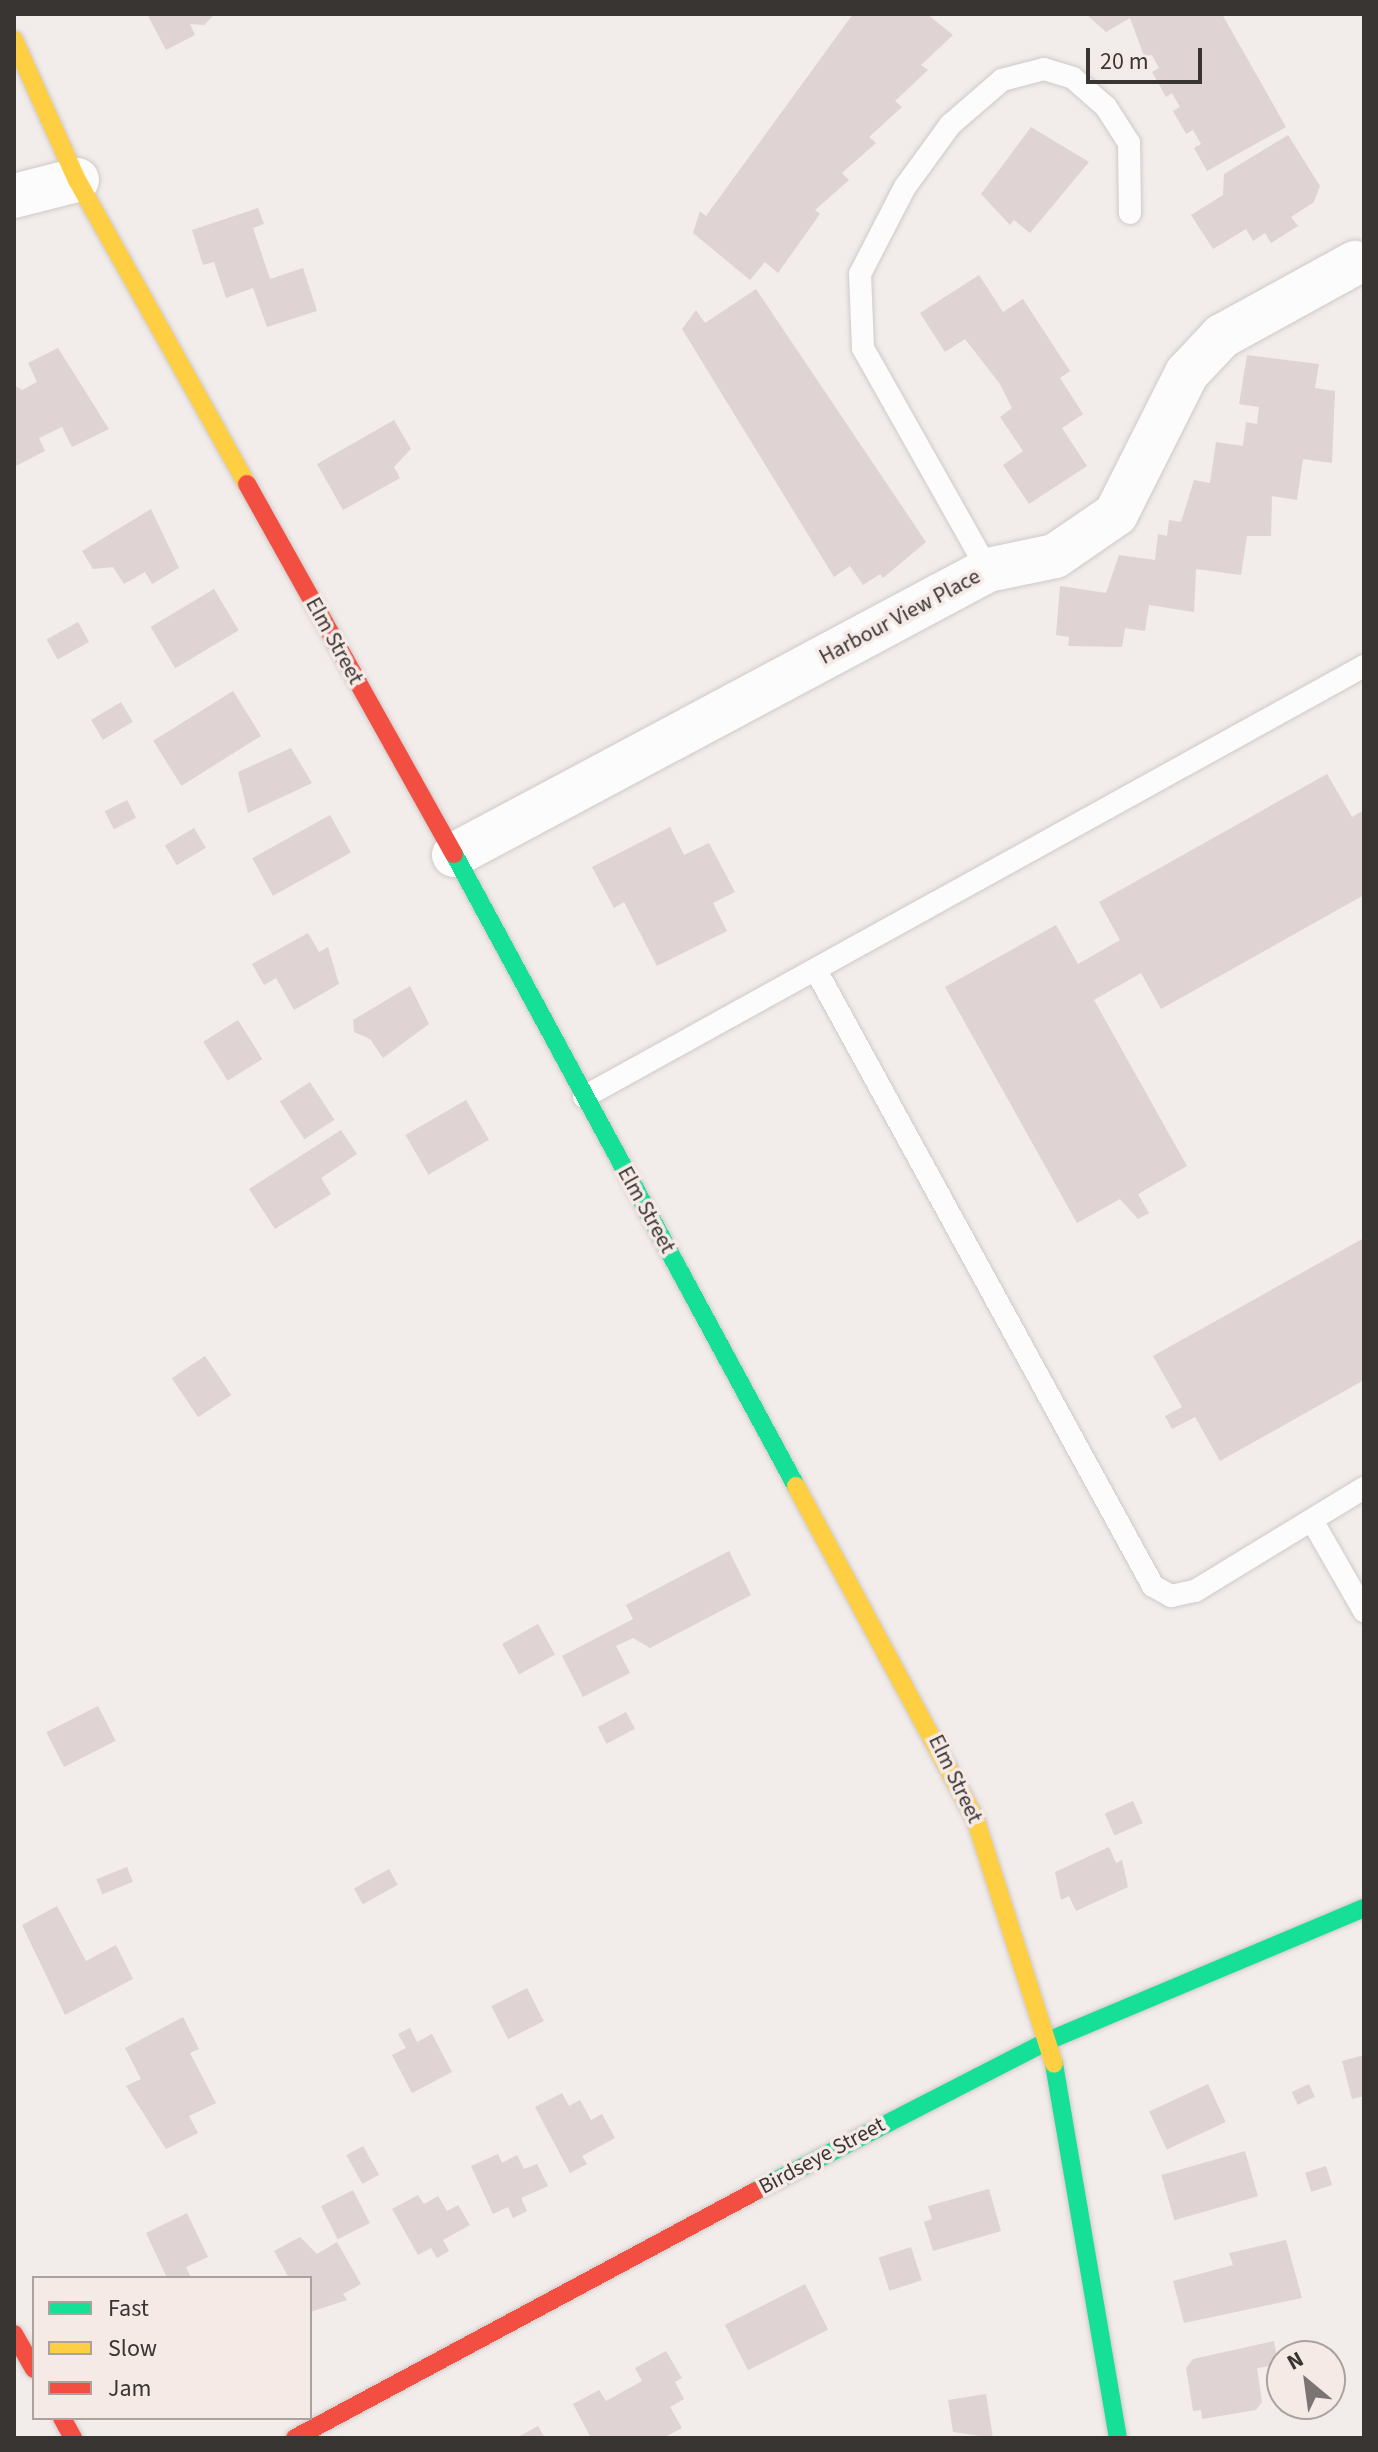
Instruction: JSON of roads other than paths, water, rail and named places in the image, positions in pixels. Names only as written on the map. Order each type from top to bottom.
[{"type":"street","name":"Elm Street","points":[[14,40],[77,180],[454,855],[975,1818],[1050,2040],[1118,2438]]},
{"type":"street","points":[[14,196],[77,180]]},
{"type":"street","name":"Harbour View Place","points":[[454,855],[988,570],[1055,556],[1116,514],[1187,373],[1222,336],[1355,263]]},
{"type":"street","name":"Birdseye Street","points":[[295,2438],[1050,2040],[1364,1908]]},
{"type":"street","points":[[14,2334],[32,2366]]},
{"type":"street","points":[[63,2420],[73,2438]]},
{"type":"lane","points":[[988,570],[863,348],[860,274],[905,187],[950,125],[1002,80],[1044,69],[1073,78],[1129,143],[1130,213]]},
{"type":"lane","points":[[584,1097],[817,972],[1364,666]]},
{"type":"lane","points":[[817,972],[1153,1586],[1171,1596],[1195,1591],[1313,1522],[1364,1488]]},
{"type":"lane","points":[[1313,1522],[1364,1611]]}]
